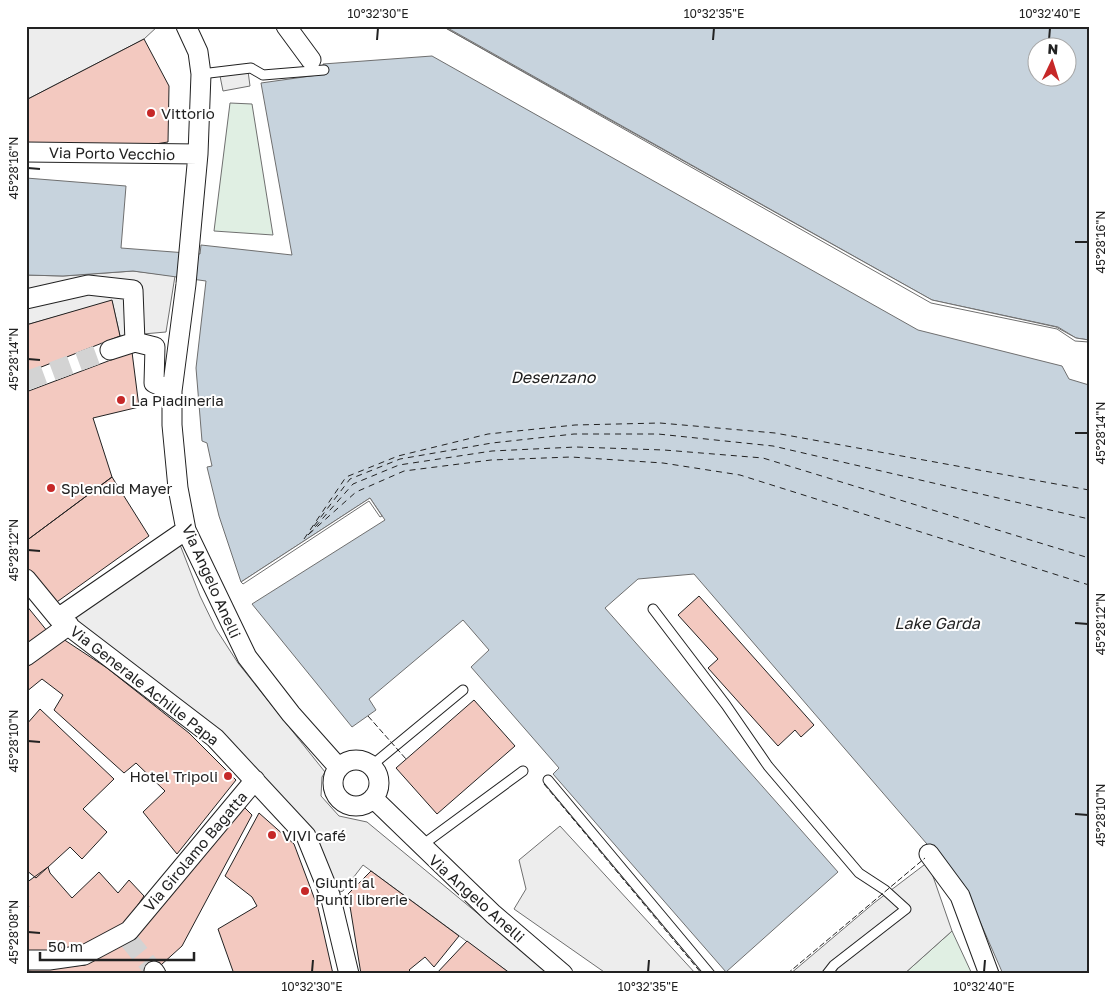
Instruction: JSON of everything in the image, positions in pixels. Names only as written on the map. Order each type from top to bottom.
[{"type":"street","name":"Via Angelo Anelli","points":[[186,26],[198,52],[201,74],[198,154],[186,284],[172,391],[172,425],[178,488],[186,530],[247,657],[291,714],[340,768]]},
{"type":"street","points":[[286,26],[318,65]]},
{"type":"street","name":"Via Porto Vecchio","points":[[26,152],[198,154]]},
{"type":"street","points":[[26,299],[88,285],[133,290],[135,342]]},
{"type":"street","points":[[110,350],[135,342],[155,347],[154,383],[172,391]]},
{"type":"street","points":[[26,656],[64,621],[186,530]]},
{"type":"street","name":"Via Generale Achille Papa","points":[[26,578],[64,621],[109,659],[215,738],[306,836],[330,895],[349,974]]},
{"type":"street","points":[[359,761],[371,766],[379,782],[373,798],[360,805],[347,804],[341,800],[334,787],[335,774],[340,768],[345,763],[359,761]]},
{"type":"street","name":"Via Girolamo Bagatta","points":[[26,960],[49,960],[84,955],[126,936],[128,931],[255,780]]},
{"type":"street","name":"Via Angelo Anelli","points":[[373,798],[493,914],[563,974]]},
{"type":"street","points":[[929,854],[960,896],[989,974]]},
{"type":"lane","points":[[201,74],[251,68],[263,74],[318,65]]},
{"type":"lane","points":[[652,609],[726,705],[768,766],[859,873],[885,890],[906,909],[834,965],[828,974]]},
{"type":"lane","points":[[371,766],[463,690]]},
{"type":"lane","points":[[421,846],[523,771]]},
{"type":"lane","points":[[548,780],[710,974]]},
{"type":"green space","points":[[230,103],[252,104],[273,235],[214,231]]},
{"type":"green space","points":[[952,931],[972,974],[904,974]]},
{"type":"shaded area","points":[[26,26],[158,26],[144,39],[26,100]]},
{"type":"shaded area","points":[[248,71],[250,86],[223,91],[220,76]]},
{"type":"shaded area","points":[[133,271],[175,276],[166,332],[120,336],[112,301],[26,325],[26,275],[63,276]]},
{"type":"shaded area","points":[[177,537],[200,596],[216,629],[238,663],[325,772],[322,777],[321,796],[339,816],[367,822],[551,974],[511,974],[363,865],[343,891],[330,895],[306,836],[255,780],[58,618]]},
{"type":"shaded area","points":[[560,826],[696,974],[607,974],[514,909],[526,889],[519,860]]},
{"type":"shaded area","points":[[928,862],[952,931],[904,974],[790,974],[874,903]]},
{"type":"water","points":[[444,26],[1089,26],[1089,340],[1076,338],[1058,327],[932,300]]},
{"type":"water","name":"Desenzano","points":[[432,56],[918,330],[1062,366],[1069,379],[1089,385],[1089,974],[1003,974],[963,883],[933,851],[694,574],[638,579],[605,608],[838,872],[726,972],[553,774],[559,768],[471,667],[489,650],[463,620],[369,699],[376,710],[352,727],[252,604],[385,520],[370,498],[241,582],[219,516],[207,467],[212,466],[207,443],[202,441],[196,368],[206,281],[133,271],[63,276],[26,275],[26,178],[126,186],[121,248],[200,254],[201,245],[292,255],[261,83],[325,74],[323,64]]},
{"type":"pier","points":[[442,26],[932,300],[1056,327],[1076,338],[1089,340],[1089,342],[1075,341],[1057,329],[931,303]]},
{"type":"pier","points":[[370,498],[382,516],[380,517],[369,501],[243,584],[241,582]]},
{"type":"building","points":[[144,39],[169,86],[168,142],[117,150],[26,149],[26,100]]},
{"type":"building","points":[[112,300],[120,336],[26,373],[26,325]]},
{"type":"building","points":[[132,352],[139,407],[93,418],[112,477],[26,541],[26,392]]},
{"type":"building","points":[[112,477],[149,536],[54,604],[26,570],[26,541]]},
{"type":"building","points":[[699,596],[814,725],[801,737],[795,730],[778,746],[708,668],[718,659],[678,615]]},
{"type":"building","points":[[26,605],[48,632],[26,650]]},
{"type":"building","points":[[60,637],[107,668],[189,733],[236,780],[177,854],[143,812],[165,791],[136,763],[124,773],[54,710],[63,695],[42,679],[26,692],[26,661]]},
{"type":"building","points":[[474,700],[515,746],[437,814],[396,768]]},
{"type":"building","points":[[40,709],[114,779],[83,809],[107,832],[82,859],[70,847],[36,878],[26,870],[26,725]]},
{"type":"building","points":[[242,805],[252,815],[182,946],[151,974],[26,974],[26,970],[85,965],[126,942]]},
{"type":"building","points":[[259,813],[294,844],[318,908],[333,974],[234,974],[218,929],[257,906],[252,897],[225,876]]},
{"type":"building","points":[[48,867],[50,873],[72,898],[99,872],[118,893],[129,880],[144,896],[127,921],[91,947],[26,953],[26,909],[29,907],[26,903],[26,883]]},
{"type":"building","points":[[371,871],[459,936],[434,967],[425,957],[409,970],[413,974],[361,974],[348,894]]},
{"type":"building","points":[[467,941],[511,974],[436,974]]},
{"type":"ferry route","points":[[304,539],[346,477],[398,456],[488,434],[575,425],[660,423],[775,433],[1089,490]]},
{"type":"ferry route","points":[[314,526],[350,479],[400,459],[492,443],[574,434],[658,434],[773,446],[1089,519]]},
{"type":"ferry route","points":[[308,535],[353,484],[399,465],[492,451],[576,447],[664,450],[763,458],[1089,558]]},
{"type":"ferry route","points":[[309,534],[356,492],[404,471],[491,460],[571,457],[663,463],[740,475],[1089,585]]},
{"type":"tunnel","points":[[26,381],[110,350]]},
{"type":"tunnel","points":[[128,939],[154,971]]},
{"type":"fence","points":[[368,716],[406,759]]},
{"type":"fence","points":[[544,784],[702,974]]},
{"type":"fence","points":[[787,974],[925,858]]},
{"type":"place","name":"Vittorio","points":[[151,113]]},
{"type":"place","name":"La Piadineria","points":[[121,400]]},
{"type":"place","name":"Splendid Mayer","points":[[51,488]]},
{"type":"place","name":"Hotel Tripoli","points":[[228,776]]},
{"type":"place","name":"VIVI café","points":[[272,835]]},
{"type":"place","name":"Giunti al Punti librerie","points":[[305,891]]},
{"type":"water label","name":"Lake Garda","points":[[937,623]]}]
